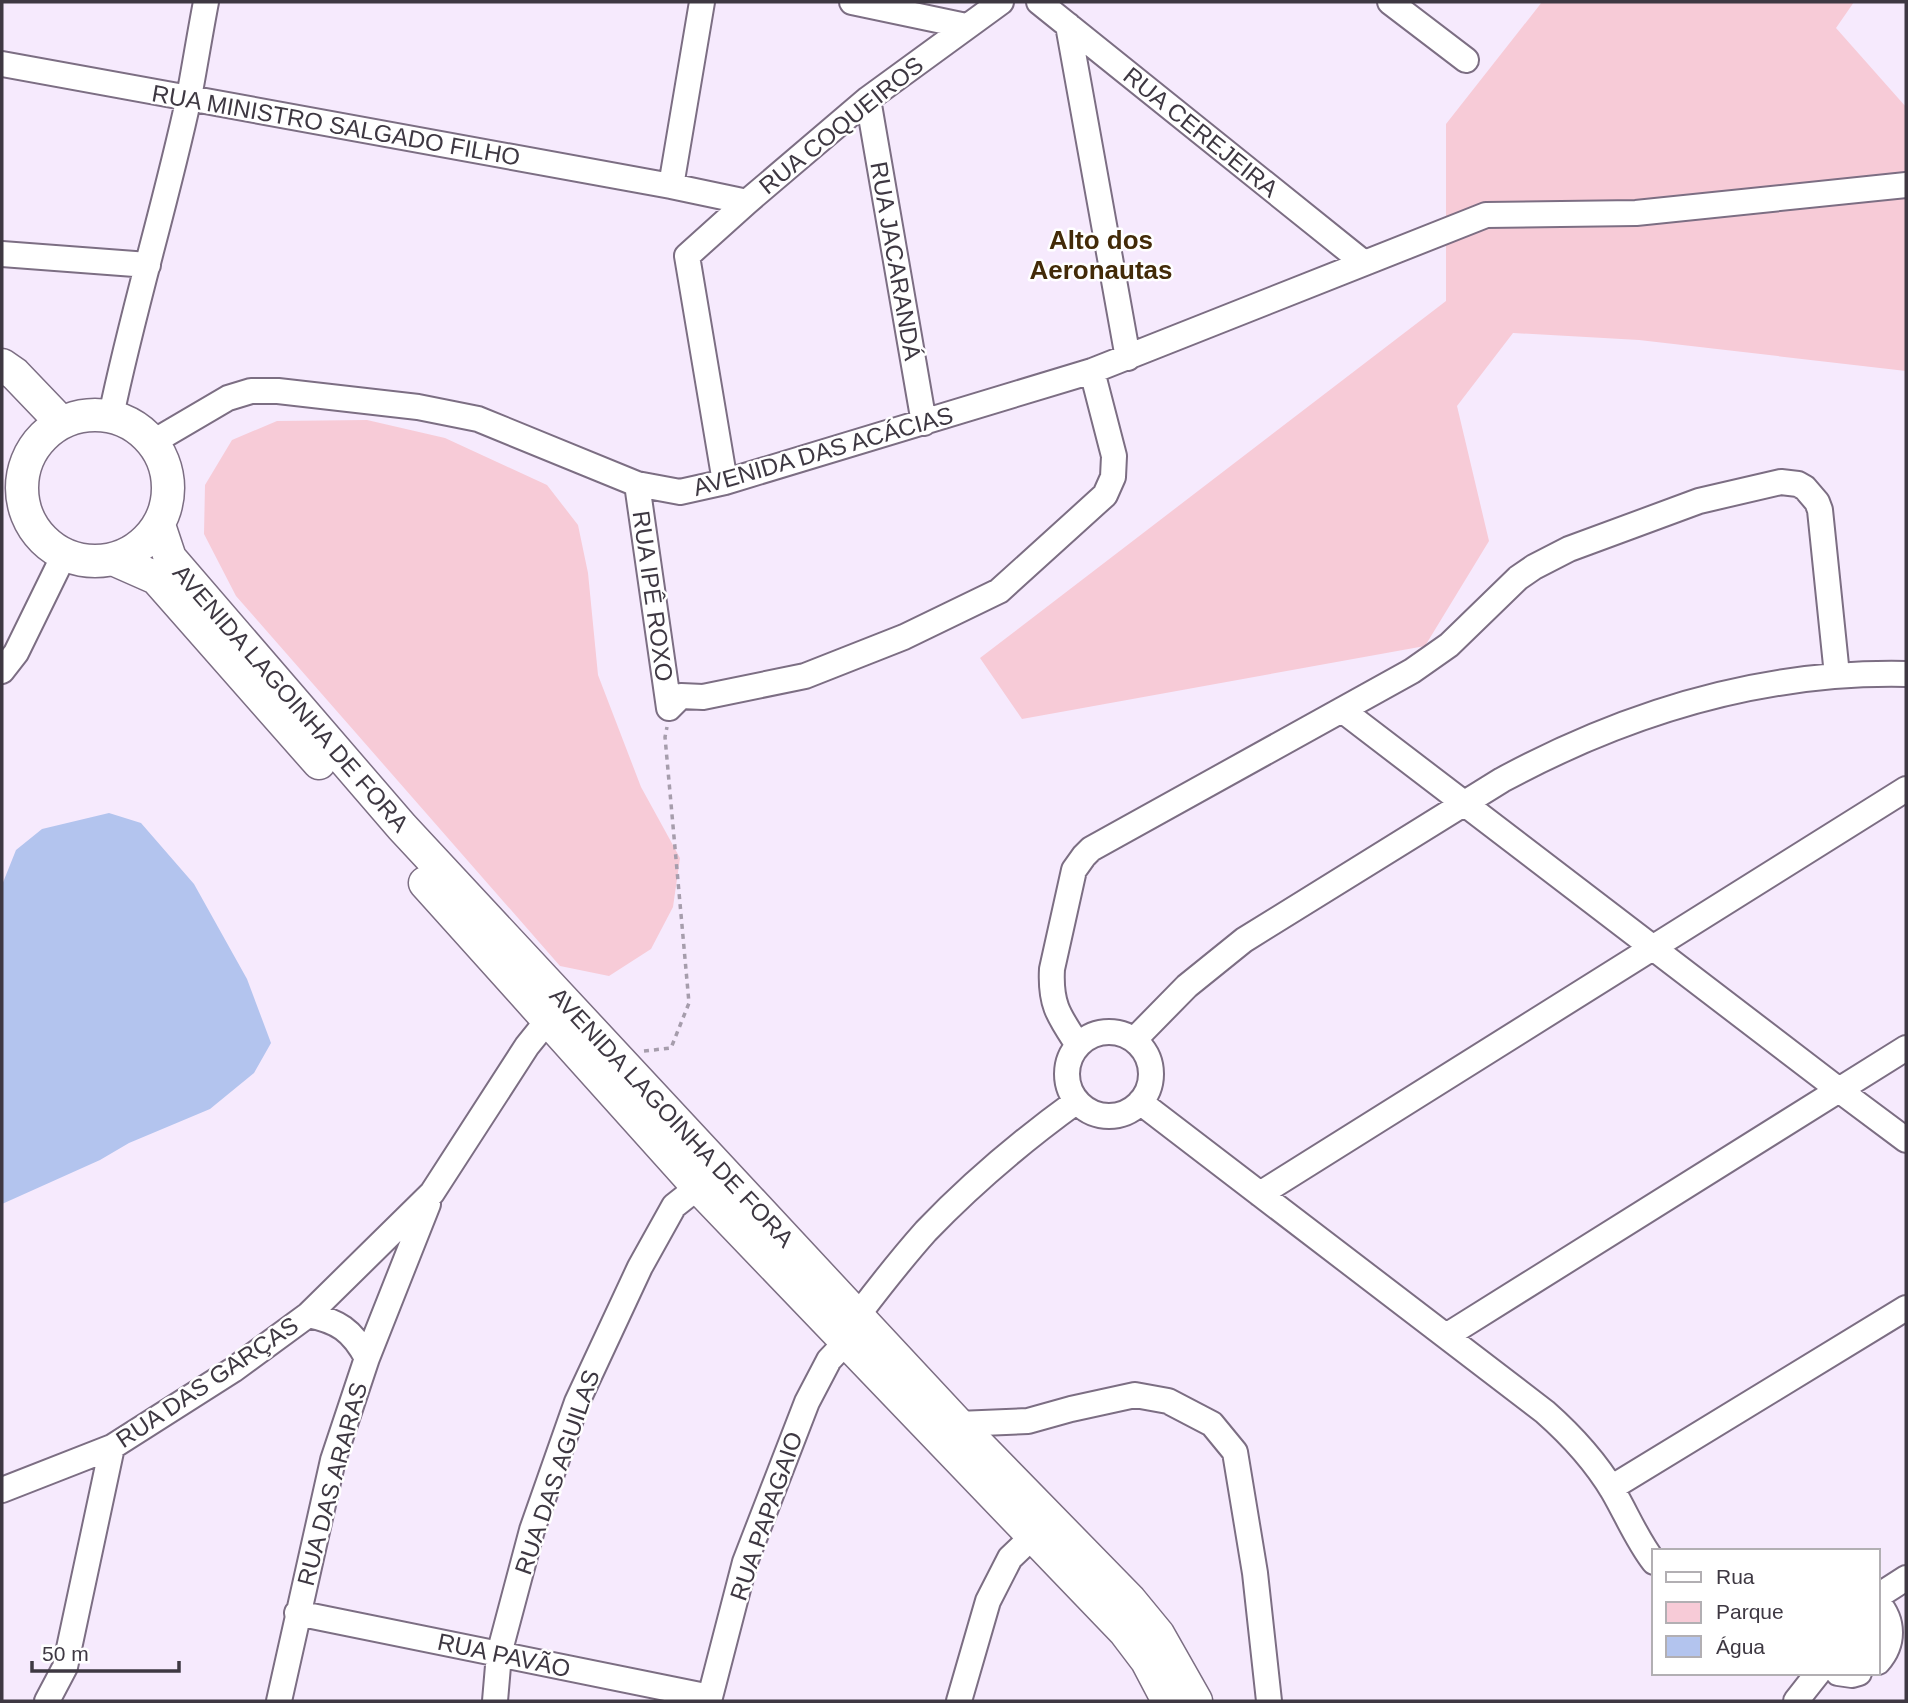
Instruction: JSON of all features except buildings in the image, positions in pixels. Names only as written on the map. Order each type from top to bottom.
[{"type":"main road","points":[[2,365],[15,374],[61,422]]},
{"type":"main road","points":[[85,415],[111,416],[134,425],[153,442],[164,461],[169,483],[167,505],[159,525],[147,540],[131,552],[113,559],[88,561],[64,555],[47,544],[34,529],[12,491],[31,451],[44,434],[61,422],[85,415]]},
{"type":"main road","name":"AVENIDA LAGOINHA DE FORA","points":[[159,525],[170,558],[402,827],[557,1012],[698,1187],[958,1424],[1130,1600],[1158,1634],[1196,1701]]},
{"type":"main road","name":"AVENIDA LAGOINHA DE FORA","points":[[113,559],[156,579],[391,845],[557,1012],[613,1054],[753,1205],[852,1329],[1032,1537],[1125,1632],[1147,1661],[1168,1701]]},
{"type":"street","points":[[111,416],[121,366],[189,97],[206,2]]},
{"type":"street","points":[[671,186],[702,2]]},
{"type":"street","points":[[852,2],[966,26]]},
{"type":"street","name":"RUA COQUEIROS","points":[[725,482],[687,256],[868,99],[1001,2]]},
{"type":"street","name":"RUA CEREJEIRA","points":[[1039,2],[1364,263]]},
{"type":"street","points":[[1390,2],[1466,60]]},
{"type":"street","points":[[1068,25],[1128,358]]},
{"type":"street","name":"RUA MINISTRO SALGADO FILHO","points":[[2,64],[747,202]]},
{"type":"street","name":"RUA JACARANDÁ","points":[[868,99],[924,423]]},
{"type":"street","name":"AVENIDA DAS ACÁCIAS","points":[[153,442],[228,398],[251,391],[278,391],[418,407],[478,419],[637,484],[680,492],[725,482],[1092,371],[1486,215],[1636,213],[1906,184]]},
{"type":"street","points":[[2,254],[148,265]]},
{"type":"street","points":[[669,708],[681,696],[703,697],[805,676],[904,637],[999,591],[1104,495],[1113,477],[1114,456],[1092,371]]},
{"type":"street","points":[[1078,1045],[1058,1014],[1051,981],[1071,879],[1078,863],[1091,849],[1431,659],[1470,626],[1518,578],[1551,558],[1699,501],[1781,482],[1798,484],[1817,502],[1820,510],[1837,675]]},
{"type":"street","name":"RUA IPÊ ROXO","points":[[637,484],[669,708]]},
{"type":"street","points":[[2,671],[16,653],[64,555]]},
{"type":"street","points":[[1134,1040],[1187,986],[1244,940],[1462,804],[1542,758],[1627,722],[1716,695],[1837,675],[1906,674]]},
{"type":"street","points":[[1342,710],[1906,1140]]},
{"type":"street","points":[[1260,1194],[1906,789]]},
{"type":"street","name":"RUA DAS GARÇAS","points":[[2,1490],[112,1447],[233,1370],[308,1315],[432,1193],[519,1057],[557,1012]]},
{"type":"street","points":[[1105,1032],[1115,1032],[1134,1040],[1147,1055],[1151,1074],[1150,1085],[1140,1102],[1123,1113],[1103,1115],[1084,1107],[1077,1101],[1068,1083],[1068,1063],[1078,1045],[1095,1034],[1105,1032]]},
{"type":"street","points":[[1447,1336],[1906,1048]]},
{"type":"street","name":"RUA PAPAGAIO","points":[[710,1699],[745,1562],[807,1402],[829,1360],[891,1273],[926,1232],[999,1161],[1077,1101]]},
{"type":"street","points":[[1140,1102],[1447,1336],[1564,1429],[1611,1488],[1652,1559]]},
{"type":"street","name":"RUA DAS AGUILAS","points":[[495,1701],[499,1654],[532,1530],[577,1402],[640,1266],[674,1206],[698,1187]]},
{"type":"street","name":"RUA DAS ARARAS","points":[[279,1701],[333,1460],[367,1358],[432,1193]]},
{"type":"street","points":[[1611,1488],[1906,1308]]},
{"type":"street","points":[[308,1315],[327,1319],[344,1328],[358,1341],[367,1358]]},
{"type":"street","points":[[958,1424],[1028,1422],[1135,1395],[1168,1401],[1212,1424],[1235,1452],[1255,1573],[1269,1701]]},
{"type":"street","points":[[47,1701],[65,1667],[112,1447]]},
{"type":"street","points":[[959,1701],[988,1601],[1010,1558],[1032,1537]]},
{"type":"street","points":[[1880,1594],[1906,1578]]},
{"type":"street","points":[[1880,1606],[1890,1624],[1891,1651]]},
{"type":"street","name":"RUA PAVÃO","points":[[297,1613],[710,1699]]},
{"type":"street","points":[[1796,1701],[1816,1675]]},
{"type":"path","points":[[613,1054],[671,1048],[688,1003],[665,737],[669,708]]},
{"type":"green space","points":[[1542,2],[1854,2],[1836,28],[1906,107],[1906,371],[1639,340],[1513,333],[1457,406],[1489,541],[1425,646],[1022,719],[980,658],[1446,301],[1446,124]]},
{"type":"green space","points":[[367,420],[445,438],[547,485],[578,525],[588,573],[598,675],[641,787],[680,858],[673,907],[651,949],[609,976],[560,966],[236,596],[204,534],[205,485],[232,440],[277,421]]},
{"type":"water","points":[[109,813],[141,823],[194,884],[247,979],[271,1043],[254,1073],[210,1109],[129,1143],[100,1160],[2,1204],[2,885],[16,850],[42,829]]},
{"type":"district","name":"Alto dos Aeronautas","points":[[1101,255]]}]
